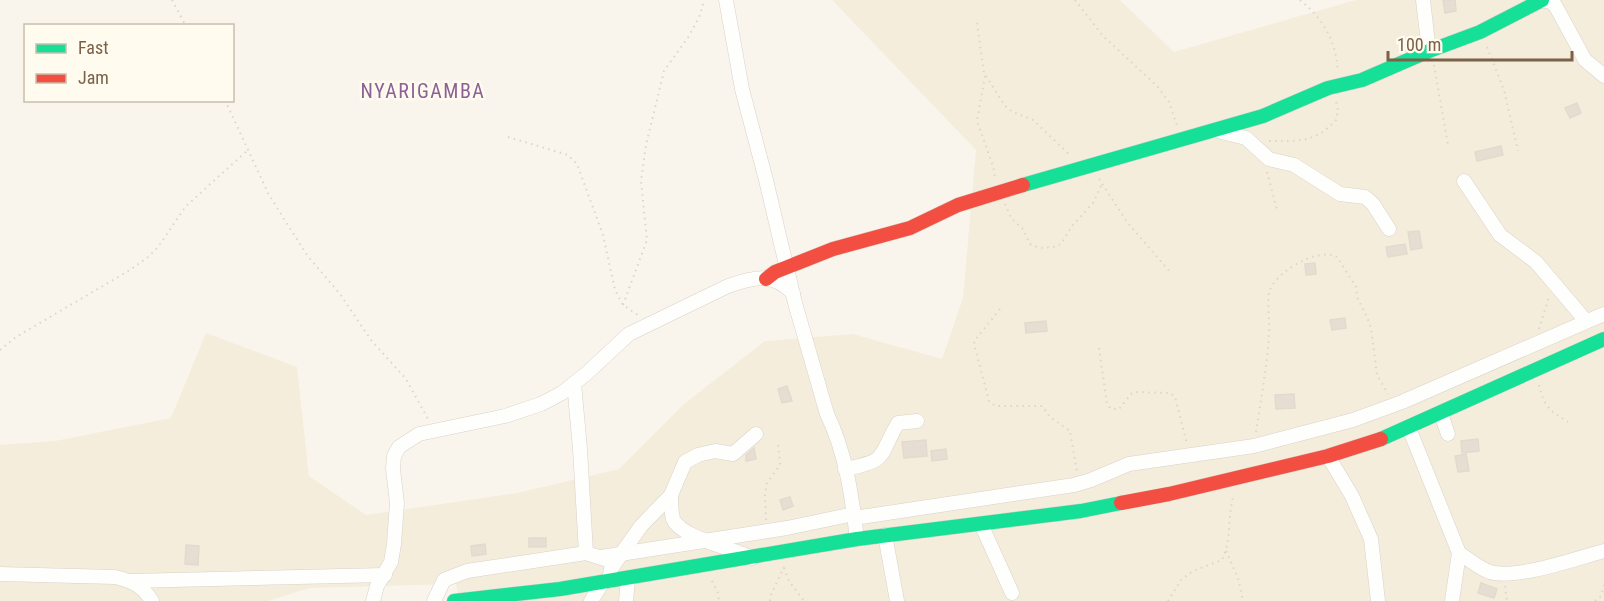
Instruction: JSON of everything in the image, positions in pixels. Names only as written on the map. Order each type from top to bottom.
[{"type":"street","points":[[726,0],[742,90],[793,293],[850,488],[857,539]]},
{"type":"street","points":[[1423,0],[1430,50]]},
{"type":"street","points":[[766,279],[787,267],[833,249],[910,228],[958,205],[978,200],[998,191],[1085,165],[1217,131],[1263,116],[1334,86],[1362,80],[1430,50],[1480,32],[1541,0],[1555,5],[1585,60],[1604,76]]},
{"type":"street","points":[[1217,131],[1246,138],[1269,159],[1294,165],[1340,194],[1365,197],[1373,204],[1389,229]]},
{"type":"street","points":[[1464,181],[1500,235],[1536,262],[1586,321]]},
{"type":"street","points":[[373,601],[377,586],[391,562],[396,524],[394,456],[399,447],[412,437],[505,416],[542,404],[562,393],[629,334],[728,286],[742,281],[766,279],[777,281],[793,293]]},
{"type":"street","points":[[434,601],[444,580],[467,571],[586,553],[618,560],[706,540],[1078,484],[1129,464],[1254,446],[1353,420],[1395,405],[1604,314]]},
{"type":"street","points":[[454,601],[628,579],[857,539],[1131,503],[1328,456],[1409,429],[1604,339]]},
{"type":"street","points":[[574,383],[586,553]]},
{"type":"street","points":[[1441,414],[1448,434]]},
{"type":"street","points":[[845,469],[873,463],[883,455],[898,423],[917,421]]},
{"type":"street","points":[[1409,429],[1459,553],[1452,601]]},
{"type":"street","points":[[591,601],[641,526],[671,495],[683,465],[689,458],[715,451],[733,454],[756,434]]},
{"type":"street","points":[[1328,456],[1352,496],[1371,538],[1378,601]]},
{"type":"street","points":[[671,495],[674,520],[680,528],[752,558]]},
{"type":"street","points":[[981,524],[1012,593]]},
{"type":"street","points":[[885,535],[897,601]]},
{"type":"street","points":[[1459,553],[1492,573],[1504,574],[1547,567],[1604,551]]},
{"type":"street","points":[[0,574],[115,577],[131,581],[385,575]]},
{"type":"street","points":[[626,601],[628,579]]},
{"type":"street","points":[[131,581],[147,591],[153,601]]},
{"type":"path","points":[[172,0],[185,24]]},
{"type":"path","points":[[623,305],[647,240],[641,181],[646,145],[664,71],[689,36],[700,15],[704,0]]},
{"type":"path","points":[[1075,0],[1103,36],[1156,86],[1169,102],[1181,140]]},
{"type":"path","points":[[1246,138],[1304,141],[1314,138],[1333,124],[1338,116],[1334,86],[1336,48],[1323,23],[1300,0]]},
{"type":"path","points":[[977,23],[985,75],[977,121],[993,166],[998,191],[1011,219],[1023,229],[1030,244],[1040,248],[1061,244],[1072,226],[1093,203],[1102,184]]},
{"type":"path","points":[[1480,32],[1504,90],[1518,151]]},
{"type":"path","points":[[1430,50],[1448,145]]},
{"type":"path","points":[[985,75],[1005,106],[1033,120],[1085,165],[1102,184],[1127,222],[1170,272]]},
{"type":"path","points":[[226,102],[268,193],[307,255],[340,294],[371,340],[406,379],[428,419],[440,429]]},
{"type":"path","points":[[508,137],[568,155],[577,165],[603,234],[615,290],[623,305],[641,316],[655,320]]},
{"type":"path","points":[[0,350],[15,338],[148,257],[158,247],[186,206],[248,150]]},
{"type":"path","points":[[1266,170],[1277,210]]},
{"type":"path","points":[[1254,446],[1269,340],[1270,289],[1290,267],[1322,254],[1333,254],[1337,257],[1356,287],[1357,297],[1371,328],[1377,375],[1395,405]]},
{"type":"path","points":[[1535,343],[1553,282]]},
{"type":"path","points":[[1000,309],[974,344],[989,401],[997,406],[1042,406],[1050,417],[1067,428],[1071,433],[1078,484]]},
{"type":"path","points":[[1099,348],[1109,407],[1113,410],[1119,409],[1135,392],[1173,394],[1178,405],[1190,456]]},
{"type":"path","points":[[1536,371],[1544,404],[1568,422]]},
{"type":"path","points":[[769,531],[765,516],[765,494],[767,483],[780,465],[778,442]]},
{"type":"path","points":[[1168,601],[1181,580],[1193,571],[1219,562],[1226,551],[1234,477]]},
{"type":"path","points":[[1226,551],[1238,578],[1243,601]]},
{"type":"path","points":[[781,553],[789,581],[804,601]]},
{"type":"path","points":[[704,566],[716,587],[719,601]]},
{"type":"path","points":[[770,601],[784,567]]},
{"type":"path","points":[[1595,601],[1601,596],[1604,585]]},
{"type":"shaded area","points":[[832,0],[1120,0],[1174,52],[1356,0],[1604,0],[1604,601],[459,601],[456,584],[310,588],[268,601],[0,601],[0,445],[55,441],[171,418],[206,333],[297,367],[309,476],[366,515],[517,493],[619,469],[684,404],[765,341],[853,334],[942,359],[963,298],[976,150]]},
{"type":"building","points":[[1443,0],[1455,0],[1456,11],[1445,13]]},
{"type":"building","points":[[1577,103],[1581,113],[1570,118],[1565,108]]},
{"type":"building","points":[[1501,146],[1503,155],[1477,161],[1475,152]]},
{"type":"building","points":[[1419,231],[1422,248],[1411,250],[1408,232]]},
{"type":"building","points":[[1405,244],[1407,254],[1388,257],[1386,247]]},
{"type":"building","points":[[1315,263],[1316,274],[1306,275],[1305,264]]},
{"type":"building","points":[[1345,318],[1346,328],[1332,330],[1330,320]]},
{"type":"building","points":[[1046,321],[1047,331],[1026,333],[1025,323]]},
{"type":"building","points":[[787,386],[792,401],[782,403],[778,389]]},
{"type":"building","points":[[1294,394],[1295,408],[1276,409],[1275,395]]},
{"type":"building","points":[[1478,439],[1479,451],[1462,453],[1461,441]]},
{"type":"building","points":[[926,440],[927,456],[904,458],[902,442]]},
{"type":"building","points":[[754,448],[756,459],[746,461],[746,455]]},
{"type":"building","points":[[946,449],[947,459],[932,461],[931,451]]},
{"type":"building","points":[[1466,454],[1469,471],[1458,472],[1455,456]]},
{"type":"building","points":[[790,497],[793,506],[783,510],[780,500]]},
{"type":"building","points":[[529,538],[546,538],[546,547],[529,547]]},
{"type":"building","points":[[485,544],[486,554],[472,556],[471,546]]},
{"type":"building","points":[[186,545],[199,546],[198,565],[185,564]]},
{"type":"building","points":[[1481,583],[1497,589],[1494,598],[1478,593]]},
{"type":"traffic: fast","points":[[1023,185],[1263,116],[1328,88],[1362,80],[1480,32],[1542,0]]},
{"type":"traffic: fast","points":[[1381,439],[1604,339]]},
{"type":"traffic: fast","points":[[454,601],[560,589],[857,539],[1081,511],[1121,503]]},
{"type":"traffic: jam","points":[[766,279],[775,272],[833,249],[910,228],[958,205],[1023,185]]},
{"type":"traffic: jam","points":[[1121,503],[1169,494],[1328,456],[1381,439]]},
{"type":"district","name":"NYARIGAMBA","points":[[423,91]]}]
